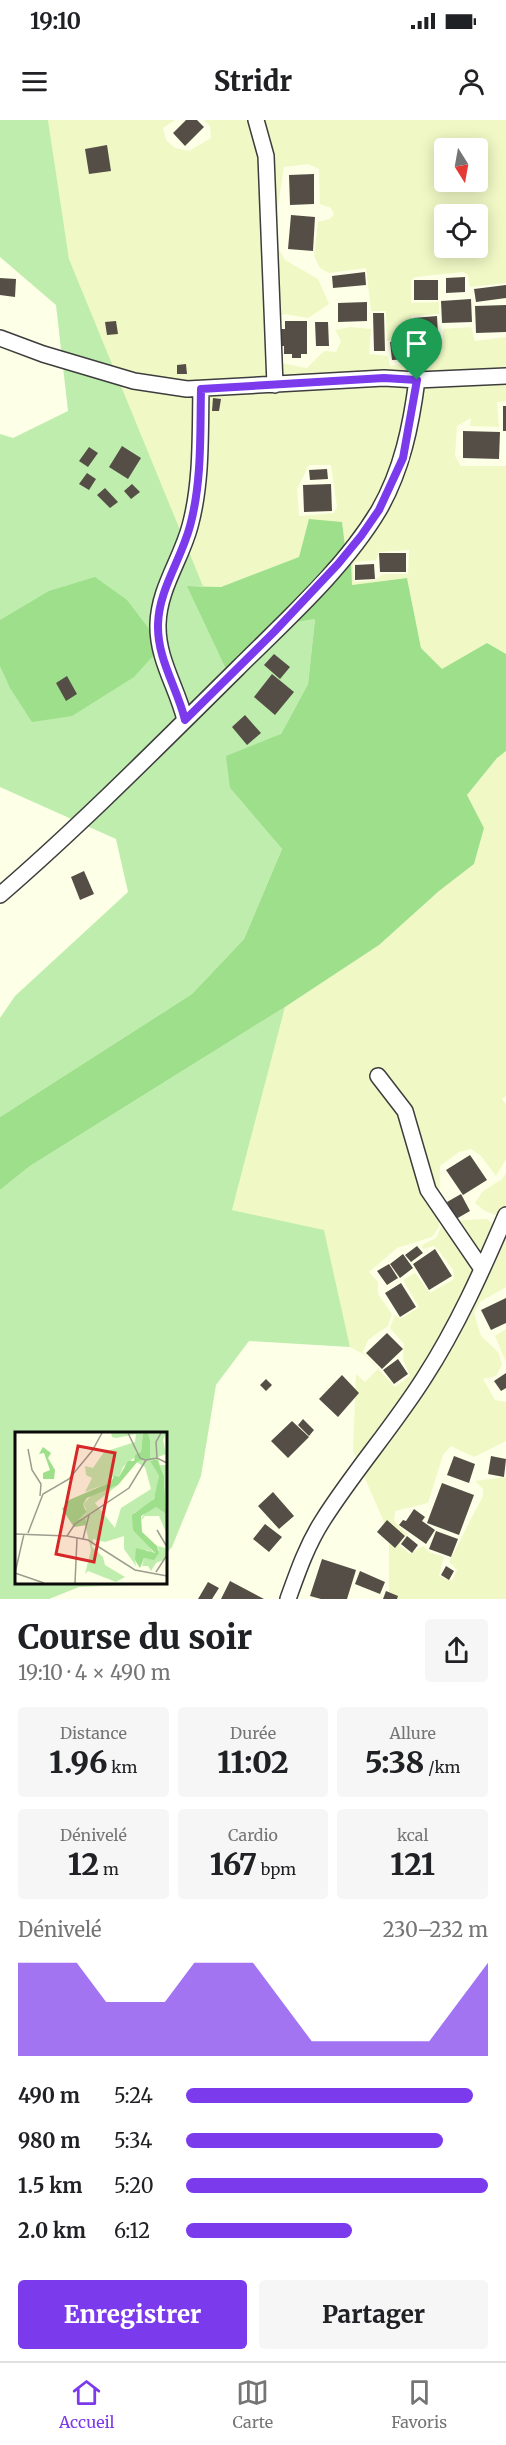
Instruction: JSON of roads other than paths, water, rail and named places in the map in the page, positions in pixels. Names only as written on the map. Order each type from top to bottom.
[{"type":"street","points":[[256,120],[266,156],[276,385]]},
{"type":"street","points":[[0,338],[43,354],[157,386],[201,389],[384,378],[417,380],[506,376]]},
{"type":"street","points":[[0,895],[185,720],[338,564],[367,528],[384,500],[403,458],[417,380]]},
{"type":"street","points":[[185,720],[181,702],[164,666],[158,627],[160,599],[190,525],[200,452],[201,389]]},
{"type":"street","points":[[378,1076],[405,1111],[428,1190],[482,1269]]},
{"type":"street","points":[[288,1599],[302,1560],[324,1519],[423,1380],[443,1346],[506,1215]]}]
